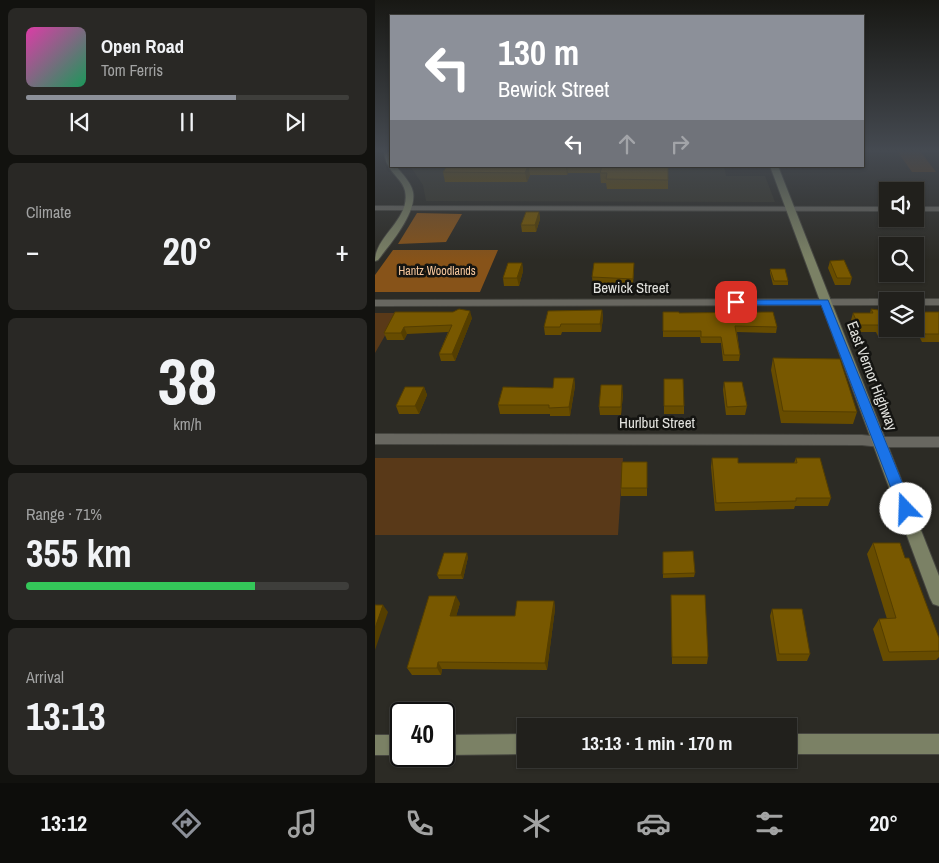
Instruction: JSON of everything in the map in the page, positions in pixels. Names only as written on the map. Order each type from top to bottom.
[{"type":"street","points":[[375,258],[410,202],[409,192],[405,187]]},
{"type":"street","name":"East Vernor Highway","points":[[782,187],[939,598]]},
{"type":"street","points":[[375,208],[879,209]]},
{"type":"street","points":[[924,209],[939,209]]},
{"type":"street","name":"Bewick Street","points":[[375,303],[879,302]]},
{"type":"street","points":[[924,302],[939,302]]},
{"type":"street","name":"Hurlbut Street","points":[[375,440],[862,440],[880,442],[939,442]]},
{"type":"street","points":[[455,745],[517,744]]},
{"type":"street","points":[[797,744],[939,744]]},
{"type":"street","points":[[375,745],[390,745]]},
{"type":"shaded area","points":[[423,187],[769,187],[775,202],[426,201]]},
{"type":"shaded area","points":[[375,313],[398,313],[375,353]]},
{"type":"shaded area","points":[[375,458],[623,458],[618,535],[375,535]]},
{"type":"green space","name":"Hantz Woodlands","points":[[417,213],[462,214],[446,242],[398,244]]},
{"type":"green space","name":"Hantz Woodlands","points":[[393,250],[498,250],[480,292],[375,292],[375,275]]},
{"type":"building","points":[[526,212],[539,212],[535,225],[521,225]]},
{"type":"building","points":[[844,260],[852,278],[837,278],[830,261]]},
{"type":"building","points":[[508,263],[522,263],[517,278],[503,278]]},
{"type":"building","points":[[594,263],[634,263],[633,279],[592,277]]},
{"type":"building","points":[[770,269],[785,269],[788,281],[774,281]]},
{"type":"building","points":[[459,309],[470,311],[452,354],[439,354],[452,325],[404,327],[401,333],[384,333],[395,312],[453,312]]},
{"type":"building","points":[[871,309],[879,310],[879,327],[878,325],[858,325],[853,313],[873,313]]},
{"type":"building","points":[[602,310],[600,324],[561,324],[560,327],[544,327],[548,311]]},
{"type":"building","points":[[663,312],[773,312],[777,327],[735,326],[740,355],[724,355],[721,337],[701,337],[701,331],[663,331]]},
{"type":"building","points":[[924,312],[939,312],[939,334],[925,334]]},
{"type":"building","points":[[773,358],[840,359],[857,412],[783,411]]},
{"type":"building","points":[[554,378],[574,378],[569,407],[549,408],[549,405],[498,405],[503,387],[553,388]]},
{"type":"building","points":[[664,379],[683,379],[684,406],[664,406]]},
{"type":"building","points":[[724,382],[742,382],[747,406],[727,407]]},
{"type":"building","points":[[601,385],[622,385],[621,407],[599,407]]},
{"type":"building","points":[[405,387],[424,387],[415,406],[396,406]]},
{"type":"building","points":[[712,458],[738,458],[738,463],[797,463],[796,458],[820,458],[831,498],[796,498],[796,501],[716,503]]},
{"type":"building","points":[[622,462],[647,462],[647,488],[621,488]]},
{"type":"building","points":[[873,543],[900,543],[905,558],[909,558],[939,638],[939,651],[889,652],[879,619],[896,618]]},
{"type":"building","points":[[693,551],[695,573],[663,574],[663,552]]},
{"type":"building","points":[[444,553],[467,553],[461,575],[437,575]]},
{"type":"building","points":[[671,595],[705,595],[708,657],[672,657]]},
{"type":"building","points":[[429,596],[456,596],[450,616],[515,616],[517,601],[554,601],[545,663],[438,662],[437,668],[407,668]]},
{"type":"building","points":[[375,605],[383,605],[375,628]]},
{"type":"building","points":[[772,609],[802,609],[810,654],[779,654]]},
{"type":"route","points":[[736,302],[825,302],[906,509]]}]
